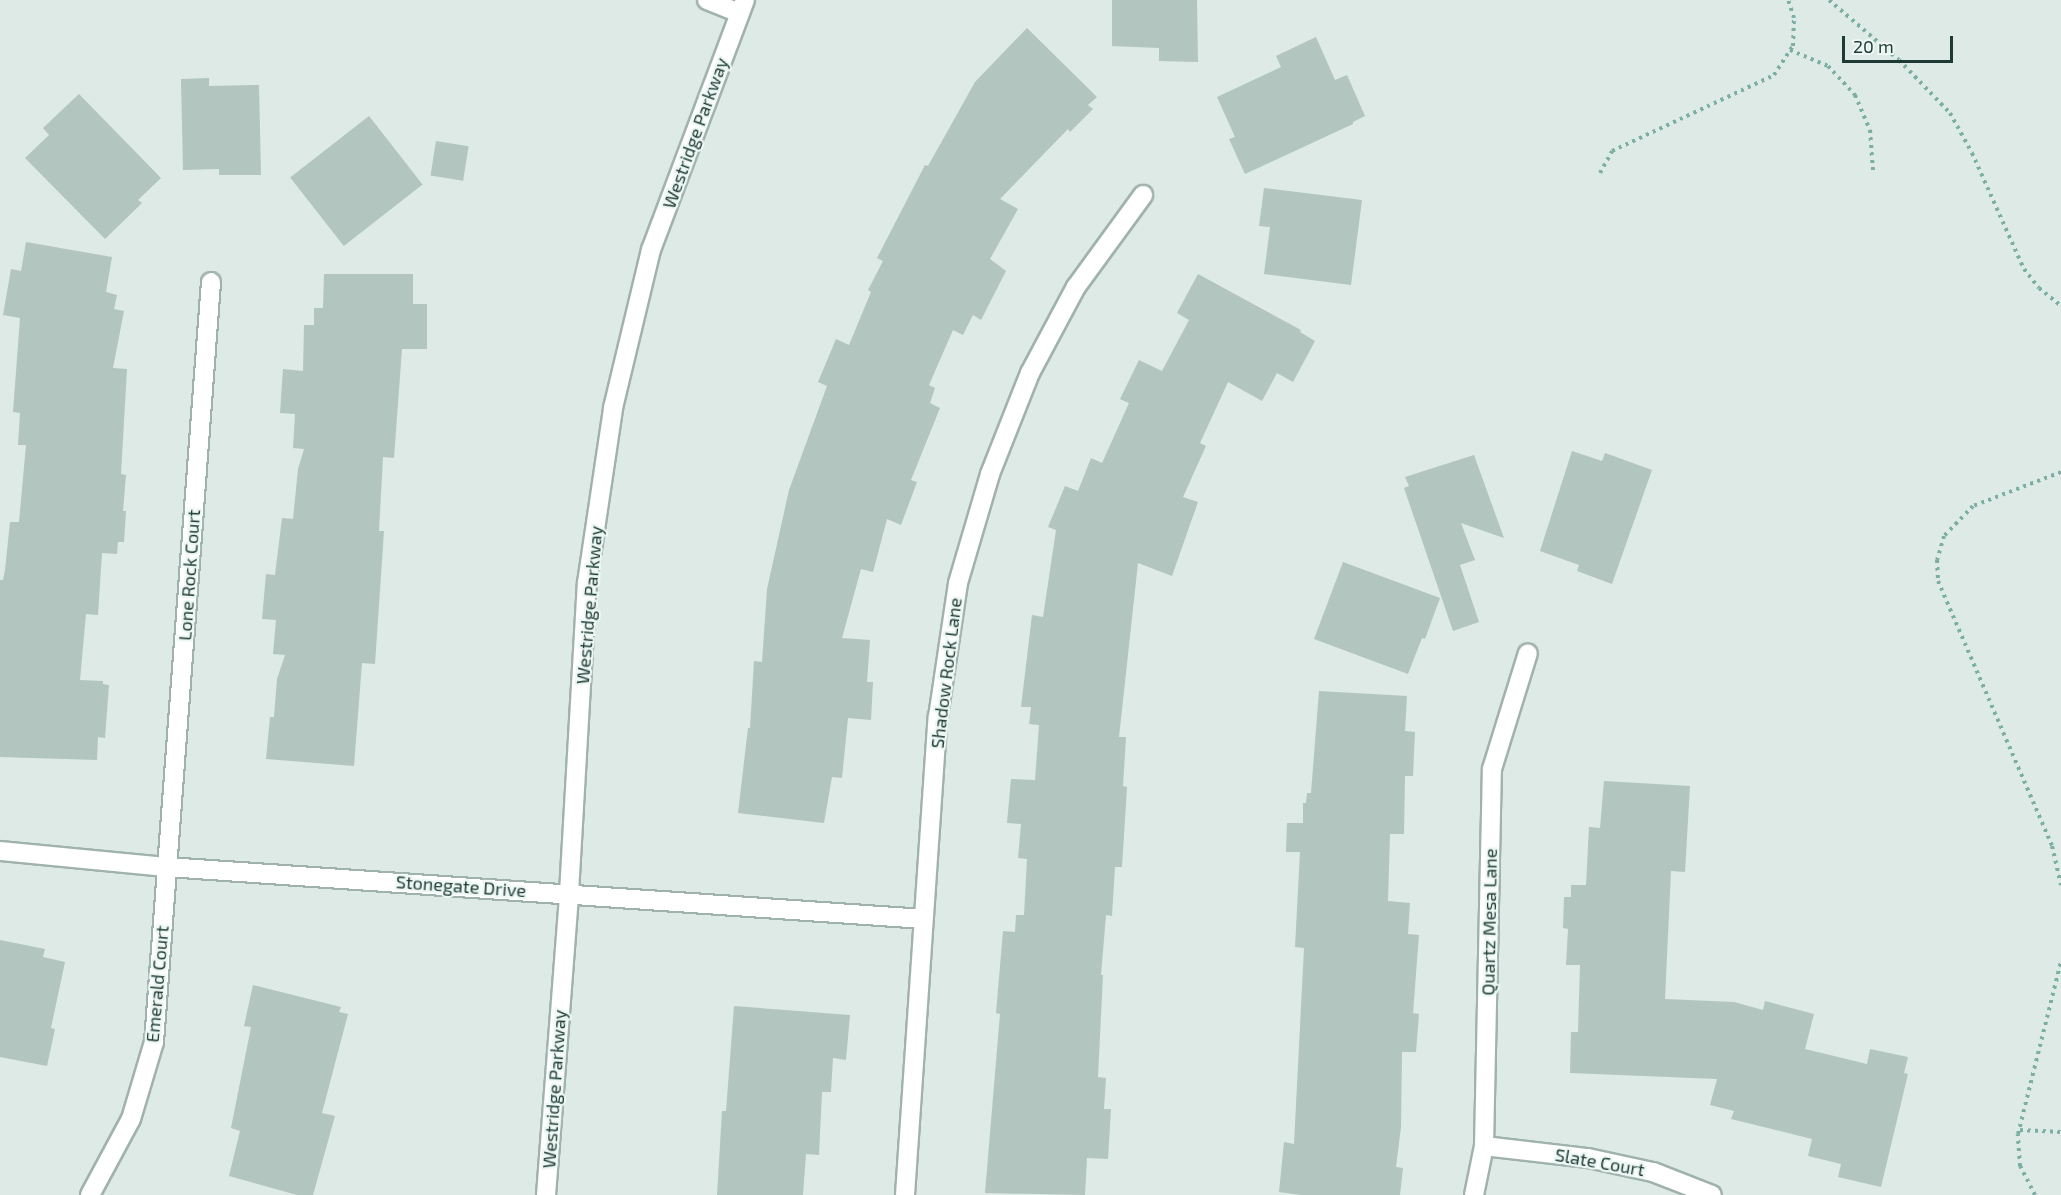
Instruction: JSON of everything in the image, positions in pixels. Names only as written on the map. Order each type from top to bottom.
[{"type":"street","points":[[707,0],[742,7]]},
{"type":"street","name":"Westridge Parkway","points":[[546,1195],[569,892],[587,583],[613,408],[651,250],[742,7]]},
{"type":"street","name":"Shadow Rock Lane","points":[[905,1195],[938,717],[956,594],[990,474],[1030,373],[1076,287],[1143,195]]},
{"type":"street","name":"Lone Rock Court","points":[[167,867],[211,282]]},
{"type":"street","name":"Quartz Mesa Lane","points":[[1474,1195],[1484,1146],[1492,770],[1528,653]]},
{"type":"street","name":"Stonegate Drive","points":[[0,851],[167,867],[569,892],[923,919]]},
{"type":"street","name":"Emerald Court","points":[[90,1195],[131,1119],[154,1042],[167,867]]},
{"type":"street","name":"Slate Court","points":[[1484,1146],[1588,1158],[1653,1172],[1712,1195]]},
{"type":"path","points":[[1600,173],[1612,151],[1774,75],[1793,46],[1794,18],[1788,0]]},
{"type":"path","points":[[1829,0],[1899,60],[1950,113],[1972,153],[2024,269],[2039,288],[2061,306]]},
{"type":"path","points":[[1790,50],[1828,66],[1855,95],[1870,130],[1873,171]]},
{"type":"path","points":[[2061,472],[1973,506],[1944,536],[1937,560],[1938,581],[2052,846],[2061,885]]},
{"type":"path","points":[[2035,1195],[2020,1166],[2020,1130],[2061,961]]},
{"type":"path","points":[[2020,1130],[2061,1132]]},
{"type":"building","points":[[1112,0],[1197,0],[1198,62],[1159,61],[1159,48],[1112,46]]},
{"type":"building","points":[[1027,28],[1097,97],[1088,105],[1093,109],[1070,132],[1068,129],[1000,199],[1018,209],[990,259],[1006,271],[981,320],[973,315],[963,335],[953,330],[929,385],[935,388],[930,403],[940,408],[911,480],[917,482],[901,525],[887,519],[873,572],[861,569],[842,638],[870,640],[867,682],[873,682],[871,720],[848,718],[842,778],[832,777],[824,823],[738,813],[748,728],[750,728],[754,661],[762,662],[767,589],[789,490],[827,386],[818,382],[836,339],[849,345],[871,292],[868,290],[883,261],[877,258],[925,165],[928,166],[975,82]]},
{"type":"building","points":[[1316,37],[1335,80],[1347,75],[1365,116],[1353,124],[1245,174],[1229,139],[1235,137],[1217,97],[1281,67],[1276,56]]},
{"type":"building","points":[[209,78],[209,86],[259,85],[261,175],[219,175],[219,169],[183,170],[181,79]]},
{"type":"building","points":[[79,94],[161,178],[138,200],[142,203],[105,239],[25,158],[49,135],[43,128]]},
{"type":"building","points":[[369,116],[423,185],[344,246],[290,178]]},
{"type":"building","points":[[436,141],[469,146],[463,181],[431,176]]},
{"type":"building","points":[[1264,188],[1362,200],[1351,285],[1264,274],[1270,227],[1259,226]]},
{"type":"building","points":[[26,242],[112,257],[106,292],[117,295],[114,309],[124,311],[113,368],[127,369],[121,474],[126,475],[123,511],[126,511],[124,542],[118,542],[117,554],[102,553],[98,615],[86,614],[80,680],[103,681],[103,684],[109,685],[105,738],[98,737],[97,760],[0,757],[0,580],[3,580],[5,570],[10,522],[19,522],[26,445],[18,445],[20,413],[13,412],[20,318],[3,315],[11,269],[21,271]]},
{"type":"building","points":[[324,274],[413,274],[413,304],[427,304],[427,349],[402,349],[394,458],[383,457],[379,531],[384,531],[375,664],[362,663],[354,766],[266,759],[270,717],[274,717],[277,679],[285,655],[273,654],[276,620],[262,619],[266,574],[275,575],[282,518],[293,519],[298,469],[304,449],[293,448],[295,414],[280,413],[283,369],[303,371],[304,325],[314,325],[314,308],[323,308]]},
{"type":"building","points":[[1198,274],[1301,330],[1300,332],[1315,341],[1293,382],[1277,373],[1262,401],[1228,382],[1200,443],[1206,446],[1183,497],[1198,502],[1172,576],[1138,563],[1119,737],[1126,737],[1123,786],[1127,787],[1122,867],[1115,867],[1112,916],[1106,915],[1101,975],[1103,975],[1098,1077],[1106,1078],[1104,1109],[1111,1109],[1108,1159],[1087,1158],[1085,1195],[985,1193],[1000,1014],[996,1013],[1003,931],[1015,932],[1016,915],[1024,915],[1027,859],[1018,858],[1021,824],[1007,823],[1011,779],[1035,780],[1039,725],[1029,724],[1031,707],[1021,707],[1032,615],[1043,617],[1056,530],[1048,527],[1065,486],[1078,491],[1091,458],[1102,463],[1129,403],[1120,399],[1139,360],[1162,371],[1189,320],[1177,313]]},
{"type":"building","points":[[1572,451],[1602,461],[1605,453],[1652,470],[1612,584],[1577,571],[1579,565],[1540,551]]},
{"type":"building","points":[[1474,455],[1504,538],[1461,523],[1475,560],[1460,565],[1479,622],[1453,631],[1404,488],[1409,486],[1405,477]]},
{"type":"building","points":[[1343,562],[1440,598],[1425,639],[1422,638],[1408,674],[1314,639]]},
{"type":"building","points":[[1319,691],[1407,696],[1405,731],[1415,732],[1413,776],[1405,776],[1404,834],[1390,834],[1388,901],[1410,903],[1408,934],[1419,935],[1413,1013],[1419,1014],[1416,1052],[1402,1052],[1401,1127],[1396,1167],[1403,1168],[1400,1195],[1301,1195],[1279,1192],[1284,1142],[1294,1144],[1304,948],[1295,947],[1300,852],[1286,852],[1287,823],[1303,823],[1303,803],[1306,803],[1307,793],[1311,793]]},
{"type":"building","points":[[1604,781],[1690,786],[1685,872],[1671,871],[1665,999],[1734,1002],[1763,1010],[1765,1001],[1814,1014],[1805,1049],[1867,1064],[1870,1049],[1908,1057],[1904,1073],[1908,1074],[1881,1187],[1838,1177],[1841,1164],[1808,1156],[1812,1139],[1731,1119],[1734,1111],[1710,1105],[1717,1079],[1570,1073],[1571,1032],[1578,1032],[1580,965],[1566,965],[1568,929],[1563,928],[1564,897],[1571,897],[1571,885],[1586,885],[1589,827],[1600,828]]},
{"type":"building","points":[[0,940],[45,949],[43,957],[65,962],[51,1028],[55,1029],[47,1066],[0,1057]]},
{"type":"building","points":[[253,985],[341,1007],[339,1012],[348,1014],[322,1113],[335,1116],[313,1195],[297,1195],[229,1176],[240,1131],[231,1128],[251,1027],[244,1026]]},
{"type":"building","points":[[734,1006],[850,1015],[846,1060],[833,1058],[831,1092],[822,1092],[819,1155],[806,1154],[803,1195],[717,1195],[722,1111],[726,1111]]}]
